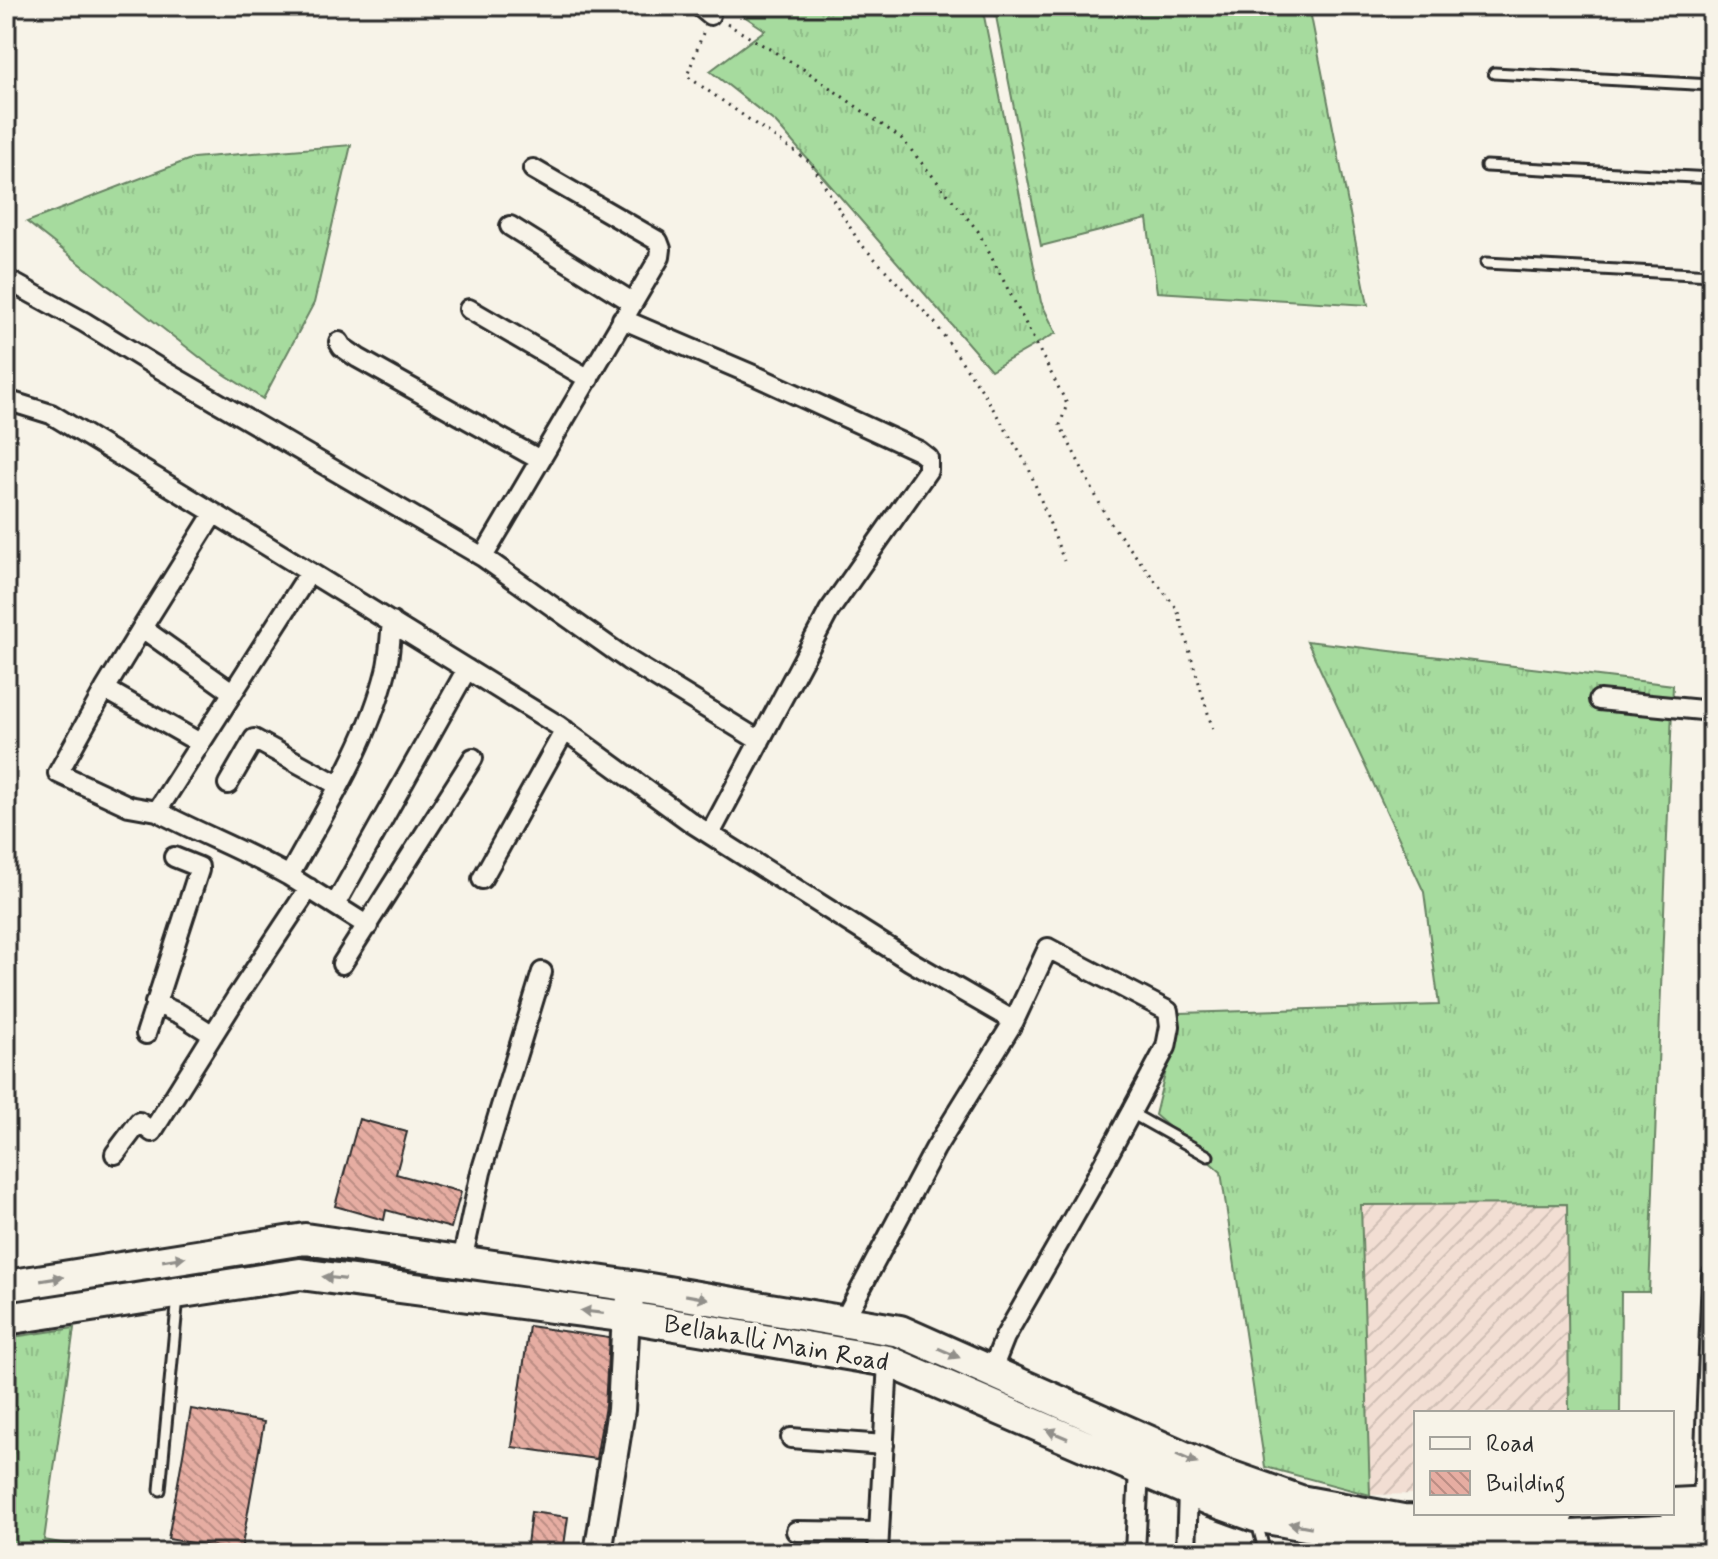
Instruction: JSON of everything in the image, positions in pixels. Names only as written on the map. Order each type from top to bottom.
[{"type":"main road","name":"Bellahalli Main Road","points":[[6,1286],[305,1239],[632,1286],[900,1331],[1218,1472],[1300,1501],[1403,1520],[1452,1522],[1534,1515]]},
{"type":"main road","name":"Bellahalli Main Road","points":[[6,1319],[300,1274],[628,1317],[888,1361],[1188,1491],[1255,1516],[1401,1542],[1450,1543],[1671,1524],[1709,1511]]},
{"type":"street","points":[[483,557],[660,257],[658,241],[533,169]]},
{"type":"street","points":[[510,226],[632,302]]},
{"type":"street","points":[[6,279],[483,557],[628,660],[760,741]]},
{"type":"street","points":[[469,309],[589,379]]},
{"type":"street","points":[[622,319],[758,377],[919,451],[928,458],[928,470],[829,611],[710,834]]},
{"type":"street","points":[[339,342],[358,358],[540,460]]},
{"type":"street","points":[[6,400],[51,414],[392,622],[565,730],[710,834],[910,961],[1014,1021]]},
{"type":"street","points":[[214,513],[105,689],[58,773],[129,806],[157,811],[253,855],[368,926]]},
{"type":"street","points":[[157,811],[310,572]]},
{"type":"street","points":[[289,876],[369,722],[386,670],[392,622]]},
{"type":"street","points":[[142,628],[232,692]]},
{"type":"street","points":[[335,905],[467,669]]},
{"type":"street","points":[[105,689],[200,743]]},
{"type":"street","points":[[1599,700],[1712,711]]},
{"type":"street","points":[[482,879],[565,730]]},
{"type":"street","points":[[228,784],[254,739],[338,785]]},
{"type":"street","points":[[342,964],[473,758]]},
{"type":"street","points":[[146,1034],[199,870],[199,867],[174,857]]},
{"type":"street","points":[[115,1154],[143,1115],[152,1132],[309,888]]},
{"type":"street","points":[[843,1322],[935,1149],[1014,1021],[1048,948],[1168,1011],[1170,1026],[1166,1047],[1005,1337],[991,1372]]},
{"type":"street","points":[[462,1261],[481,1172],[542,972]]},
{"type":"street","points":[[155,1003],[180,1014],[213,1035]]},
{"type":"street","points":[[1709,1511],[1712,1275]]},
{"type":"street","points":[[598,1553],[621,1410],[632,1286]]},
{"type":"street","points":[[878,1553],[888,1361]]},
{"type":"street","points":[[791,1438],[884,1445]]},
{"type":"street","points":[[1135,1553],[1139,1469]]},
{"type":"street","points":[[1186,1553],[1188,1491]]},
{"type":"street","points":[[796,1531],[879,1532]]},
{"type":"lane","points":[[1494,73],[1712,85]]},
{"type":"lane","points":[[1486,166],[1712,178]]},
{"type":"lane","points":[[1486,263],[1712,275]]},
{"type":"lane","points":[[1131,1113],[1208,1156]]},
{"type":"lane","points":[[160,1490],[179,1293]]},
{"type":"lane","points":[[1255,1516],[1265,1553]]},
{"type":"path","points":[[1064,561],[1028,466],[981,389],[935,323],[859,242],[811,163],[687,76],[704,10],[805,70],[902,139],[978,231],[1067,404],[1060,425],[1108,520],[1177,609],[1213,730]]},
{"type":"shaded area","points":[[1567,1204],[1569,1411],[1414,1411],[1414,1494],[1370,1495],[1361,1205]]},
{"type":"green space","points":[[729,6],[982,6],[1041,302],[1056,333],[991,370],[776,123],[710,71],[765,30]]},
{"type":"green space","points":[[994,6],[1309,6],[1368,305],[1157,292],[1147,219],[1041,246]]},
{"type":"green space","points":[[351,145],[314,303],[263,399],[207,363],[27,222],[193,158]]},
{"type":"green space","points":[[1307,641],[1673,685],[1649,1292],[1621,1292],[1620,1411],[1569,1411],[1567,1204],[1361,1205],[1370,1495],[1265,1467],[1221,1172],[1155,1115],[1180,1013],[1439,1005],[1424,892]]},
{"type":"green space","points":[[74,1328],[44,1540],[116,1553],[6,1553],[6,1338]]},
{"type":"building","points":[[359,1119],[407,1132],[396,1174],[461,1192],[451,1228],[386,1210],[384,1220],[335,1206]]},
{"type":"building","points":[[529,1326],[609,1338],[605,1406],[596,1459],[512,1447]]},
{"type":"building","points":[[191,1409],[264,1422],[241,1551],[168,1539]]},
{"type":"building","points":[[531,1512],[568,1517],[563,1553],[526,1553]]}]
